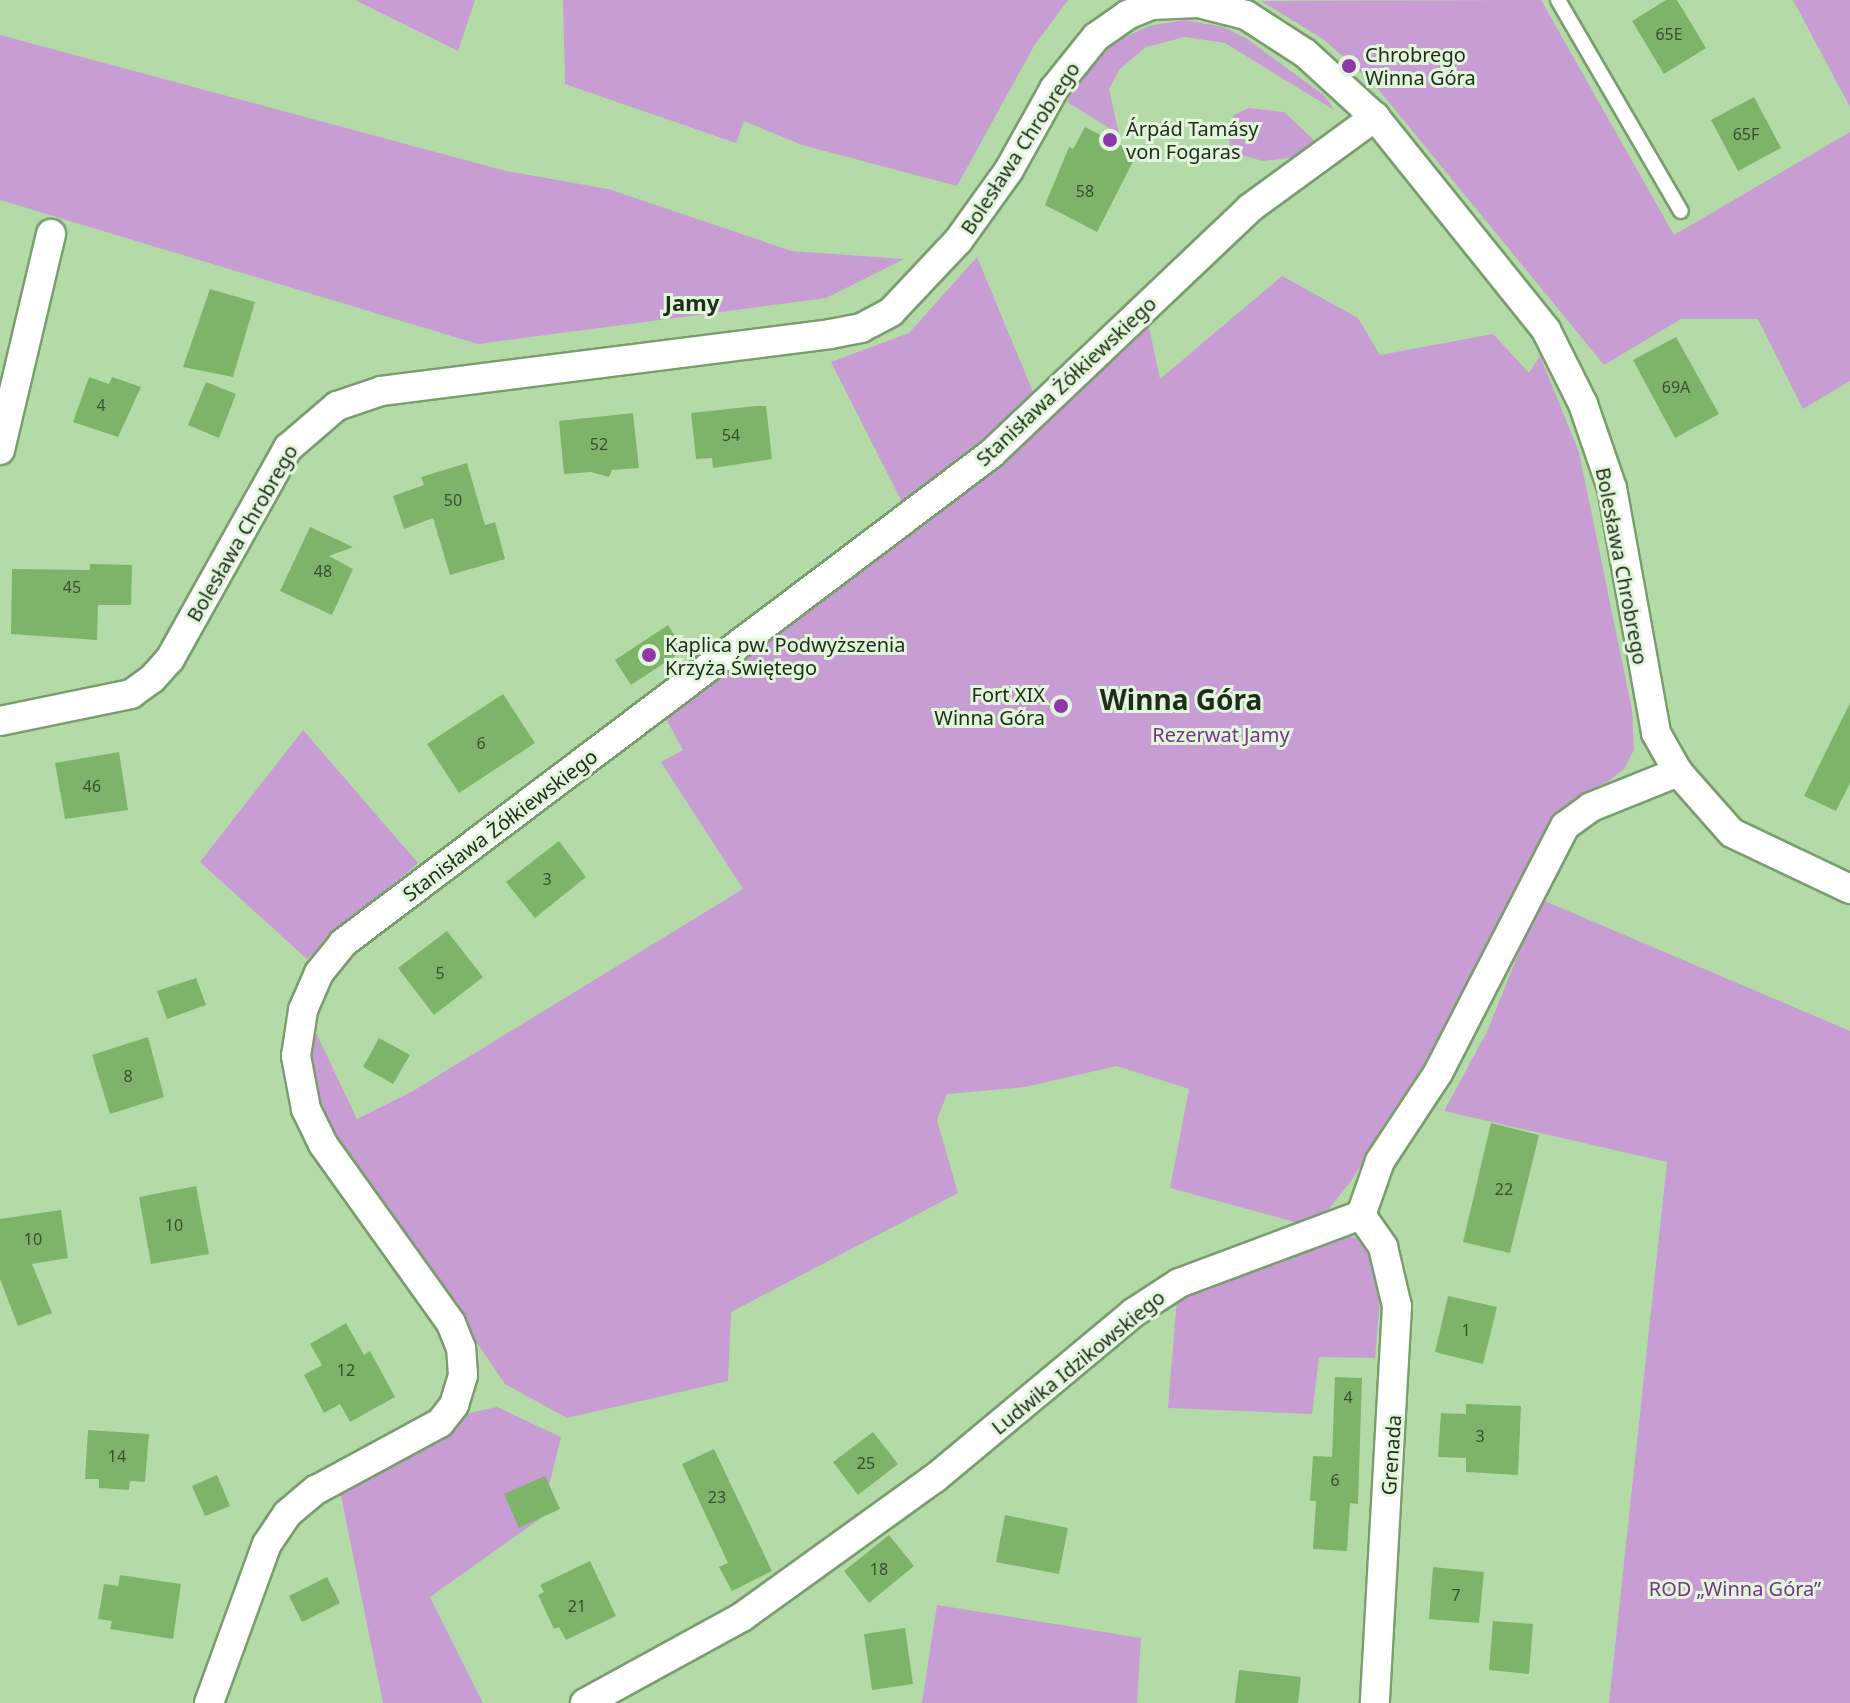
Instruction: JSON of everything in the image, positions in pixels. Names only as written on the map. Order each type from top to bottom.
[{"type":"street","name":"Bolesława Chrobrego","points":[[0,721],[131,694],[152,679],[170,659],[288,448],[337,406],[381,391],[861,328],[891,312],[958,241],[1009,170],[1054,89],[1096,37],[1127,15],[1152,5],[1198,3],[1246,8],[1305,53],[1375,117],[1546,330],[1583,404],[1612,488],[1656,733],[1678,772],[1732,833],[1850,889]]},
{"type":"street","name":"Stanisława Żółkiewskiego","points":[[209,1703],[267,1544],[287,1514],[316,1490],[440,1423],[454,1405],[463,1375],[461,1348],[451,1323],[323,1144],[306,1109],[296,1056],[303,1010],[319,973],[343,943],[991,454],[1250,208],[1375,117]]},
{"type":"street","points":[[0,450],[51,234]]},
{"type":"street","points":[[1361,1215],[1380,1161],[1438,1073],[1565,826],[1591,807],[1678,772]]},
{"type":"street","name":"Ludwika Idzikowskiego","points":[[585,1703],[742,1617],[935,1478],[1133,1313],[1179,1283],[1361,1215]]},
{"type":"street","name":"Grenada","points":[[1361,1215],[1383,1247],[1397,1306],[1375,1703]]},
{"type":"lane","points":[[1558,0],[1681,211]]},
{"type":"green space","points":[[355,0],[475,0],[458,51]]},
{"type":"green space","points":[[563,0],[1068,0],[1034,46],[957,186],[802,145],[744,121],[736,143],[565,84]]},
{"type":"green space","points":[[1541,0],[1674,235],[1850,132],[1850,381],[1803,409],[1758,319],[1681,319],[1604,365],[1374,84],[1323,39],[1261,1]]},
{"type":"green space","points":[[1793,0],[1850,0],[1850,107]]},
{"type":"green space","points":[[1184,20],[1224,27],[1247,39],[1325,96],[1334,110],[1225,43],[1185,37],[1146,47],[1120,69],[1109,89],[1119,134],[1067,102],[1089,67],[1114,42],[1149,26]]},
{"type":"green space","points":[[0,35],[506,171],[608,189],[792,251],[904,259],[826,298],[478,344],[0,200]]},
{"type":"green space","points":[[1249,108],[1284,112],[1316,142],[1299,157],[1262,161],[1239,154],[1230,145],[1228,132],[1234,115]]},
{"type":"green space","points":[[977,257],[1036,399],[1001,436],[904,506],[831,362],[909,333]]},
{"type":"green space","name":"Rezerwat Jamy","points":[[1282,276],[1358,318],[1380,355],[1493,334],[1529,373],[1540,356],[1579,452],[1632,710],[1634,750],[1624,769],[1595,792],[1351,1181],[1329,1209],[1302,1224],[1170,1188],[1189,1089],[1117,1066],[1025,1087],[947,1094],[937,1120],[958,1193],[731,1312],[728,1381],[567,1418],[505,1384],[320,1112],[306,1051],[310,1020],[357,1119],[413,1091],[743,889],[661,762],[683,750],[665,717],[995,470],[1147,317],[1160,379]]},
{"type":"green space","points":[[303,730],[418,863],[307,959],[200,862]]},
{"type":"green space","name":"ROD „Winna Góra”","points":[[1540,899],[1850,1031],[1850,1703],[1609,1703],[1667,1162],[1444,1111],[1487,1032]]},
{"type":"green space","points":[[1342,1234],[1359,1239],[1377,1254],[1382,1277],[1375,1358],[1319,1357],[1312,1414],[1168,1408],[1177,1298]]},
{"type":"green space","points":[[497,1407],[561,1437],[541,1518],[430,1597],[483,1703],[383,1703],[339,1486],[473,1412]]},
{"type":"green space","points":[[937,1605],[1141,1638],[1137,1703],[922,1703]]},
{"type":"building","points":[[1666,0],[1677,0],[1706,48],[1664,74],[1632,21]]},
{"type":"building","points":[[1754,97],[1781,148],[1738,171],[1711,120]]},
{"type":"building","points":[[1085,127],[1137,154],[1097,232],[1045,205],[1069,147],[1073,149]]},
{"type":"building","points":[[210,289],[255,302],[233,377],[183,367]]},
{"type":"building","points":[[1676,337],[1719,414],[1675,438],[1633,360]]},
{"type":"building","points":[[89,377],[109,384],[112,377],[141,387],[118,437],[73,422]]},
{"type":"building","points":[[206,382],[236,394],[219,438],[188,425]]},
{"type":"building","points":[[766,406],[772,459],[713,468],[712,458],[696,459],[691,413]]},
{"type":"building","points":[[633,413],[639,468],[612,470],[609,477],[591,472],[564,474],[559,421]]},
{"type":"building","points":[[467,463],[485,525],[495,522],[505,559],[450,575],[433,518],[404,529],[393,496],[424,485],[421,477]]},
{"type":"building","points":[[310,527],[353,547],[329,556],[353,569],[332,615],[280,591]]},
{"type":"building","points":[[90,564],[132,565],[131,605],[98,605],[97,640],[11,634],[12,569],[90,570]]},
{"type":"building","name":"Kaplica pw. Podwyższenia Krzyża Świętego","points":[[668,625],[684,650],[631,685],[615,660]]},
{"type":"building","points":[[503,694],[535,743],[459,793],[427,744]]},
{"type":"building","points":[[1850,703],[1850,783],[1836,811],[1804,796]]},
{"type":"building","points":[[119,752],[128,810],[65,819],[55,763]]},
{"type":"building","points":[[559,841],[586,877],[535,918],[506,882]]},
{"type":"building","points":[[447,931],[483,977],[434,1015],[398,968]]},
{"type":"building","points":[[196,978],[206,1005],[167,1019],[157,991]]},
{"type":"building","points":[[148,1037],[164,1097],[110,1114],[92,1055]]},
{"type":"building","points":[[379,1038],[410,1055],[393,1084],[363,1067]]},
{"type":"building","points":[[1491,1123],[1539,1135],[1510,1253],[1463,1242]]},
{"type":"building","points":[[196,1186],[209,1254],[151,1264],[139,1197]]},
{"type":"building","points":[[61,1210],[68,1258],[32,1264],[52,1313],[18,1326],[0,1279],[0,1219]]},
{"type":"building","points":[[1448,1296],[1497,1307],[1483,1364],[1435,1352]]},
{"type":"building","points":[[346,1323],[364,1355],[370,1351],[395,1397],[350,1422],[340,1404],[324,1413],[304,1375],[322,1365],[310,1344]]},
{"type":"building","points":[[1335,1377],[1362,1378],[1358,1504],[1350,1503],[1347,1551],[1313,1549],[1316,1501],[1310,1501],[1313,1456],[1332,1457]]},
{"type":"building","points":[[1466,1404],[1521,1406],[1518,1475],[1466,1472],[1466,1458],[1438,1457],[1441,1413],[1466,1414]]},
{"type":"building","points":[[88,1430],[149,1434],[145,1482],[130,1481],[129,1490],[99,1488],[99,1479],[85,1479]]},
{"type":"building","points":[[873,1432],[898,1464],[858,1495],[833,1462]]},
{"type":"building","points":[[714,1449],[772,1571],[732,1591],[719,1567],[728,1563],[682,1464]]},
{"type":"building","points":[[217,1475],[230,1506],[205,1516],[192,1486]]},
{"type":"building","points":[[545,1476],[560,1509],[519,1528],[504,1494]]},
{"type":"building","points":[[1005,1515],[1068,1528],[1059,1574],[996,1562]]},
{"type":"building","points":[[889,1535],[914,1566],[869,1603],[844,1571]]},
{"type":"building","points":[[590,1561],[616,1616],[566,1640],[559,1627],[554,1629],[538,1595],[544,1592],[540,1585]]},
{"type":"building","points":[[1433,1567],[1484,1572],[1479,1623],[1429,1619]]},
{"type":"building","points":[[120,1575],[181,1584],[173,1639],[110,1629],[112,1621],[98,1619],[104,1584],[118,1586]]},
{"type":"building","points":[[327,1577],[340,1603],[302,1622],[289,1596]]},
{"type":"building","points":[[1493,1621],[1533,1624],[1529,1674],[1489,1670]]},
{"type":"building","points":[[905,1628],[913,1684],[872,1690],[864,1634]]},
{"type":"building","points":[[1239,1670],[1301,1677],[1298,1703],[1235,1703]]},
{"type":"place","name":"Chrobrego Winna Góra","points":[[1349,66]]},
{"type":"place","name":"Árpád Tamásy von Fogaras","points":[[1110,140]]},
{"type":"place","name":"Kaplica pw. Podwyższenia Krzyża Świętego","points":[[649,655]]},
{"type":"place","name":"Fort XIX Winna Góra","points":[[1061,706]]},
{"type":"district","name":"Jamy","points":[[692,303]]},
{"type":"district","name":"Winna Góra","points":[[1181,699]]}]
